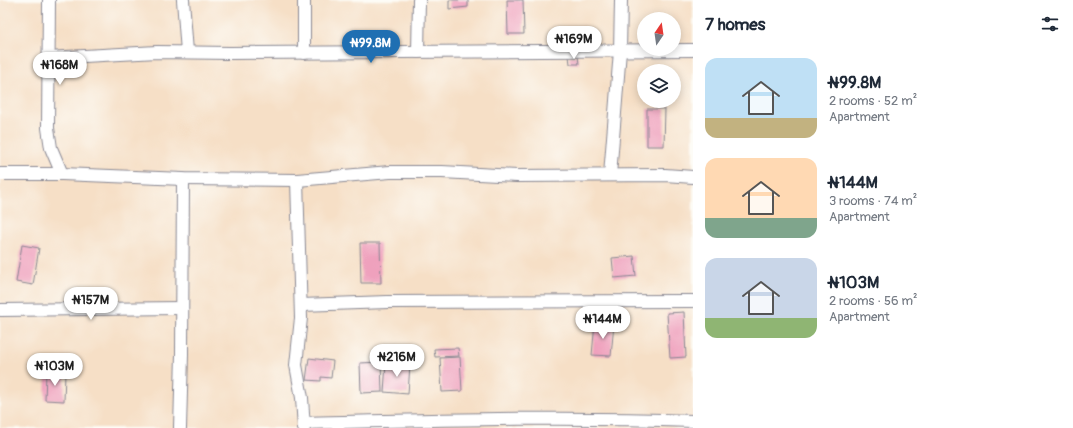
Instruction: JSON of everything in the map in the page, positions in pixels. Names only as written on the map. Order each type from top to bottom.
[{"type":"street","points":[[49,0],[48,128],[51,148],[62,174]]},
{"type":"street","points":[[183,0],[186,52]]},
{"type":"street","points":[[304,0],[304,53]]},
{"type":"street","points":[[418,0],[418,52]]},
{"type":"street","points":[[610,175],[620,51],[621,0]]},
{"type":"street","points":[[48,58],[186,52],[304,53],[693,50]]},
{"type":"street","points":[[0,174],[62,174],[183,179],[297,180],[390,172],[442,172],[517,176],[610,175],[693,177]]},
{"type":"street","points":[[180,428],[183,179]]},
{"type":"street","points":[[297,180],[301,318],[296,365],[302,398],[304,425],[418,424],[623,418],[693,421]]},
{"type":"street","points":[[301,305],[388,302],[693,301]]},
{"type":"street","points":[[0,310],[182,308]]},
{"type":"building","points":[[449,0],[468,0],[468,7],[449,9]]},
{"type":"building","points":[[507,0],[523,0],[524,34],[508,34]]},
{"type":"building","points":[[569,56],[578,56],[579,64],[570,64]]},
{"type":"building","points":[[647,109],[665,109],[664,146],[647,146]]},
{"type":"building","points":[[360,243],[380,243],[381,283],[361,283]]},
{"type":"building","points":[[22,245],[39,248],[33,285],[16,282]]},
{"type":"building","points":[[634,256],[636,276],[614,278],[612,258]]},
{"type":"building","points":[[684,312],[686,357],[670,358],[667,313]]},
{"type":"building","points":[[595,323],[614,324],[611,356],[592,355]]},
{"type":"building","points":[[458,348],[459,356],[435,357],[434,349]]},
{"type":"building","points":[[460,357],[462,391],[442,392],[440,358]]},
{"type":"building","points":[[309,358],[333,361],[331,378],[321,377],[321,381],[306,380]]},
{"type":"building","points":[[381,362],[382,392],[361,393],[360,363]]},
{"type":"building","points":[[386,363],[410,364],[408,394],[384,392]]},
{"type":"building","points":[[46,373],[65,374],[64,401],[45,400]]}]
